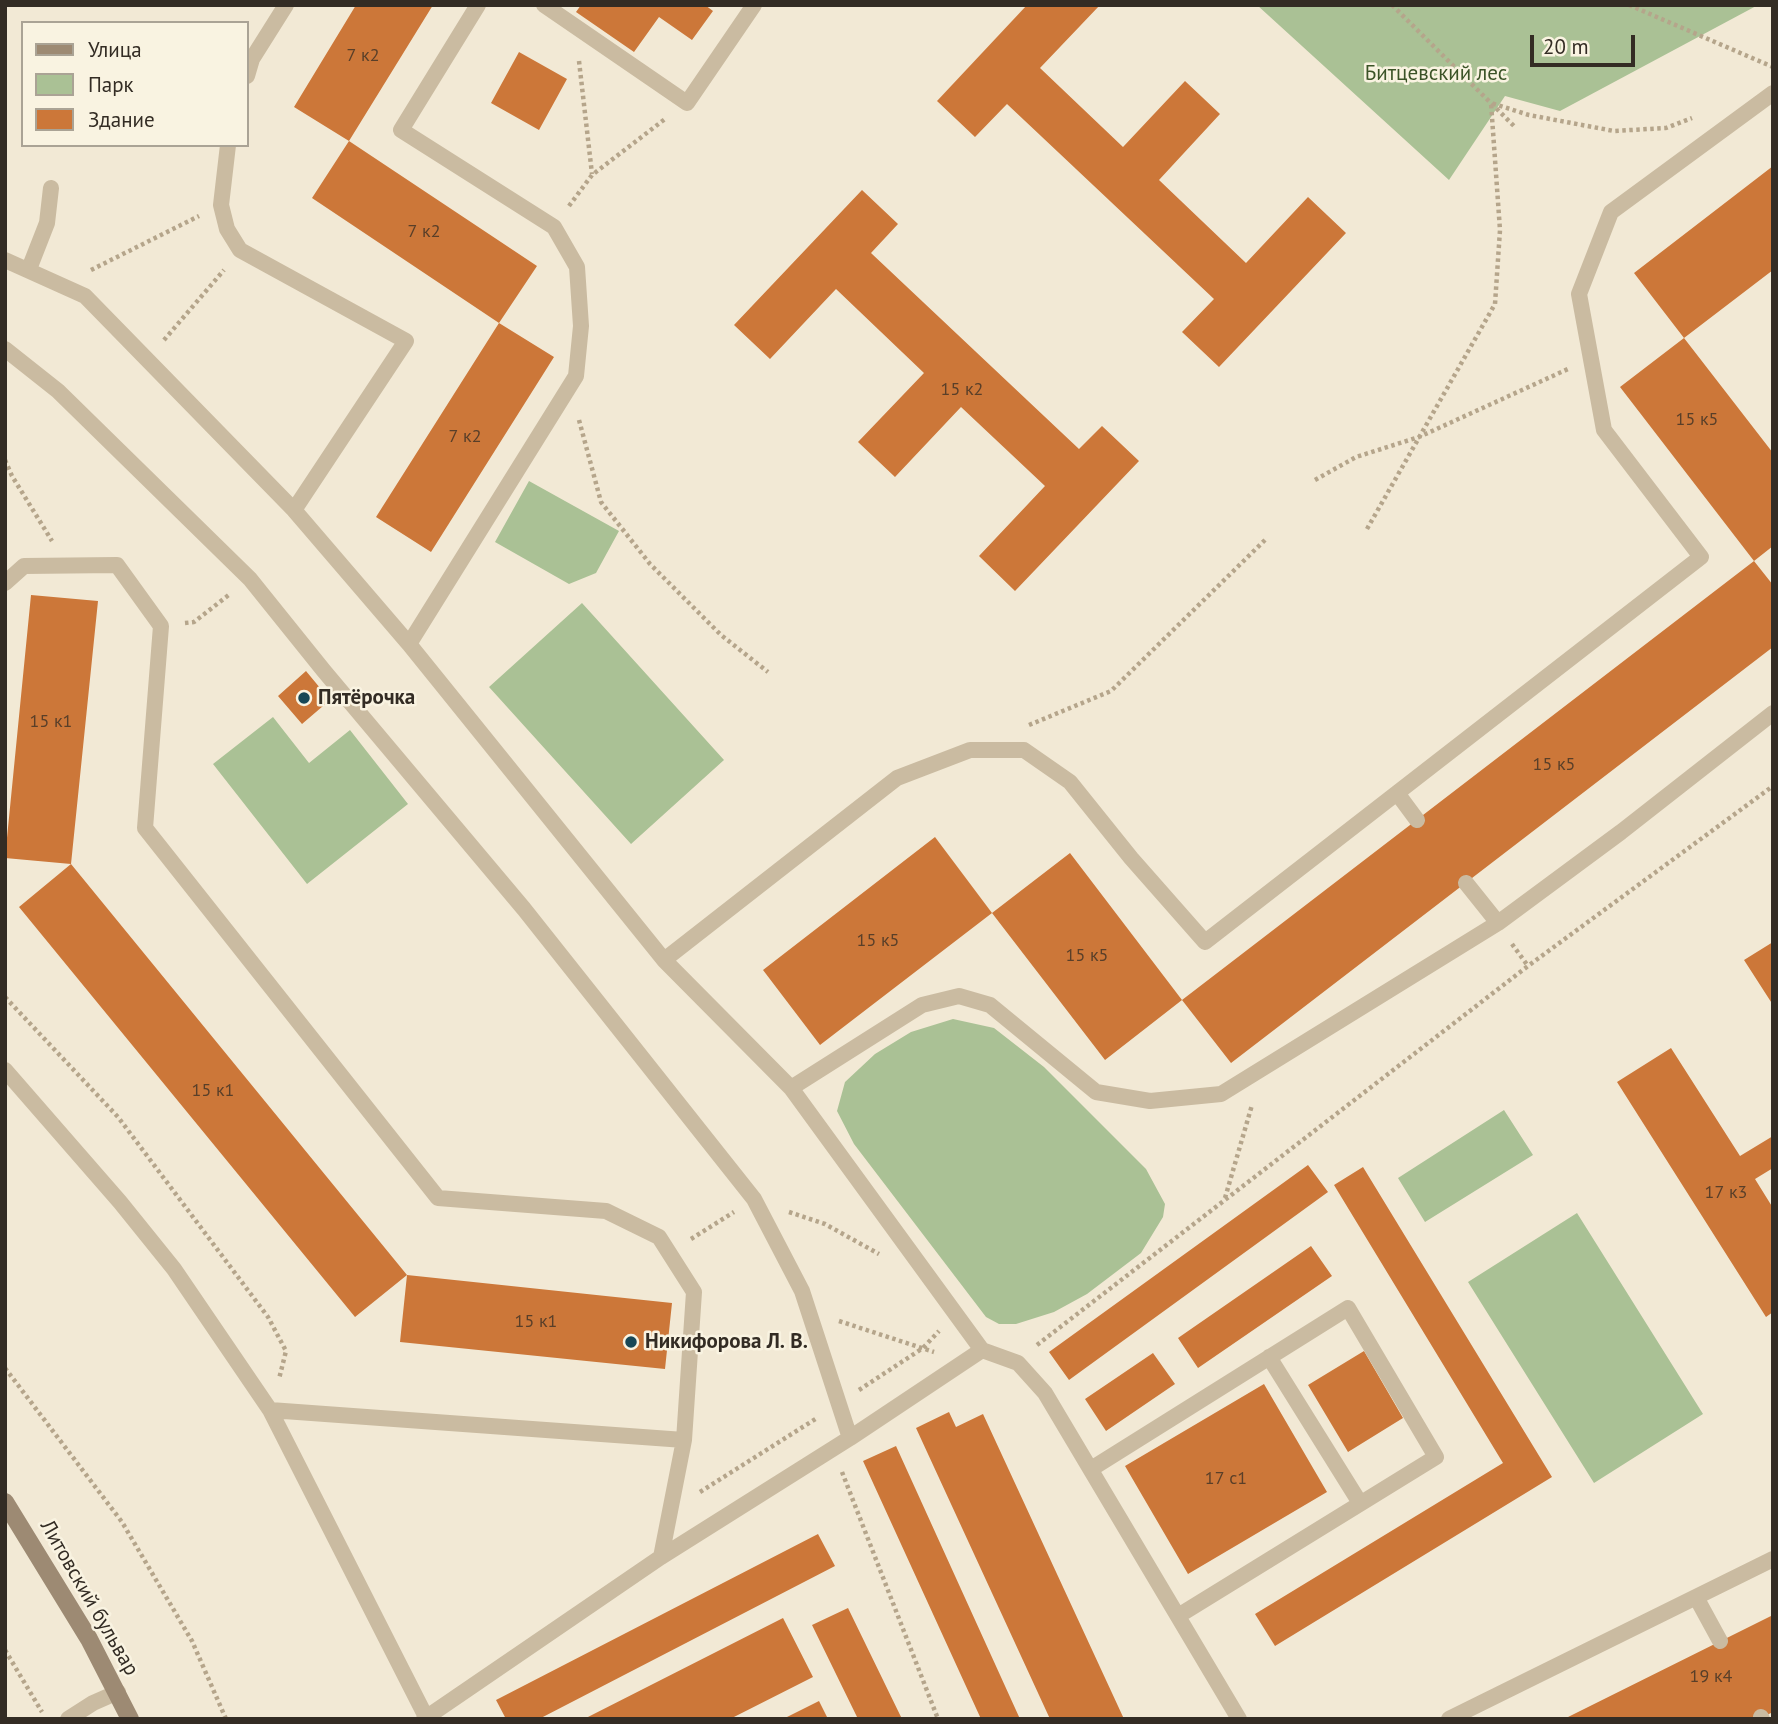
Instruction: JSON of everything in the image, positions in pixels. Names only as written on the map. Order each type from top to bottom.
[{"type":"main road","name":"Литовский бульвар","points":[[5,1502],[118,1692],[130,1719]]},
{"type":"lane","points":[[248,73],[252,60],[286,5]]},
{"type":"lane","points":[[409,644],[576,376],[581,326],[577,267],[554,227],[401,130],[478,5]]},
{"type":"lane","points":[[550,7],[687,103],[754,5]]},
{"type":"lane","points":[[663,960],[897,778],[970,750],[1024,750],[1070,782],[1131,858],[1205,942],[1701,557],[1604,430],[1579,294],[1611,212],[1773,93]]},
{"type":"lane","points":[[228,147],[220,205],[227,229],[240,250],[405,341],[294,510]]},
{"type":"lane","points":[[29,269],[47,223],[51,188]]},
{"type":"lane","points":[[5,260],[85,296],[294,510],[409,644],[663,960],[791,1088],[982,1350],[1018,1363],[1045,1393],[1240,1719]]},
{"type":"lane","points":[[5,349],[58,391],[250,579],[524,909],[754,1199],[802,1291],[850,1438]]},
{"type":"lane","points":[[5,583],[24,566],[117,565],[161,626],[145,828],[438,1198],[607,1211],[659,1237],[694,1292],[684,1440],[661,1557]]},
{"type":"lane","points":[[791,1088],[922,1005],[959,996],[990,1005],[1096,1092],[1150,1101],[1221,1094],[1498,923],[1621,832],[1773,713]]},
{"type":"lane","points":[[1397,793],[1417,820]]},
{"type":"lane","points":[[1466,883],[1498,923]]},
{"type":"lane","points":[[5,1070],[120,1202],[174,1269],[270,1409],[426,1718],[661,1557],[850,1438],[982,1350]]},
{"type":"lane","points":[[1090,1469],[1348,1308],[1436,1457],[1178,1616]]},
{"type":"lane","points":[[1269,1357],[1360,1503]]},
{"type":"lane","points":[[270,1409],[684,1440]]},
{"type":"lane","points":[[1449,1719],[1773,1559]]},
{"type":"lane","points":[[1696,1597],[1720,1641]]},
{"type":"lane","points":[[68,1719],[93,1703],[118,1692]]},
{"type":"path","points":[[1392,5],[1516,128]]},
{"type":"path","points":[[1629,5],[1773,67]]},
{"type":"path","points":[[575,26],[592,175]]},
{"type":"path","points":[[554,227],[592,175],[687,103]]},
{"type":"path","points":[[1490,103],[1529,115],[1614,131],[1666,128],[1698,116]]},
{"type":"path","points":[[1367,529],[1495,304],[1500,230],[1490,103]]},
{"type":"path","points":[[62,285],[220,205]]},
{"type":"path","points":[[147,359],[240,250]]},
{"type":"path","points":[[1314,480],[1356,457],[1419,437],[1591,358]]},
{"type":"path","points":[[569,386],[601,502],[650,564],[721,635],[768,672]]},
{"type":"path","points":[[5,460],[12,477],[68,566]]},
{"type":"path","points":[[1019,729],[1111,691],[1265,540]]},
{"type":"path","points":[[161,626],[194,622],[250,579]]},
{"type":"path","points":[[1018,1363],[1040,1342],[1528,966],[1773,786]]},
{"type":"path","points":[[5,997],[118,1117],[268,1317],[286,1351],[270,1409]]},
{"type":"path","points":[[1225,1199],[1262,1068]]},
{"type":"path","points":[[669,1253],[754,1199],[825,1224],[883,1256]]},
{"type":"path","points":[[808,1311],[964,1362]]},
{"type":"path","points":[[5,1368],[122,1522],[192,1641],[226,1719]]},
{"type":"path","points":[[832,1449],[938,1719]]},
{"type":"path","points":[[5,1650],[47,1719]]},
{"type":"green space","name":"Битцевский лес","points":[[1257,5],[1758,5],[1560,111],[1505,96],[1449,180]]},
{"type":"green space","points":[[529,481],[619,531],[596,573],[569,584],[495,542]]},
{"type":"green space","points":[[582,603],[724,760],[631,844],[489,687]]},
{"type":"green space","points":[[273,717],[309,763],[350,730],[408,804],[307,884],[213,764]]},
{"type":"green space","points":[[953,1019],[994,1028],[1044,1067],[1146,1169],[1165,1204],[1163,1217],[1141,1253],[1087,1294],[1054,1312],[1016,1324],[999,1324],[986,1317],[854,1144],[837,1111],[845,1082],[875,1054],[911,1032]]},
{"type":"green space","points":[[1504,1110],[1533,1155],[1425,1222],[1398,1178]]},
{"type":"green space","points":[[1577,1213],[1703,1414],[1594,1483],[1468,1282]]},
{"type":"building","points":[[356,5],[433,5],[349,141],[294,107]]},
{"type":"building","points":[[581,5],[705,5],[713,11],[692,40],[659,17],[634,52],[576,12]]},
{"type":"building","points":[[1027,5],[1100,5],[1040,68],[1123,147],[1185,81],[1220,114],[1159,180],[1246,263],[1308,197],[1346,233],[1219,367],[1182,332],[1214,299],[1007,104],[975,137],[937,101]]},
{"type":"building","points":[[519,52],[567,79],[539,130],[491,103]]},
{"type":"building","points":[[349,141],[537,266],[499,323],[312,198]]},
{"type":"building","points":[[1773,166],[1773,270],[1684,338],[1634,273]]},
{"type":"building","points":[[862,190],[898,224],[871,253],[1079,449],[1102,426],[1139,461],[1015,591],[979,556],[1045,486],[961,407],[895,477],[858,442],[924,373],[836,289],[770,359],[734,325]]},
{"type":"building","points":[[499,323],[554,357],[431,552],[376,517]]},
{"type":"building","points":[[1684,338],[1773,453],[1773,546],[1754,561],[1620,387]]},
{"type":"building","points":[[1754,561],[1773,585],[1773,647],[1231,1063],[1182,1000]]},
{"type":"building","points":[[31,595],[98,601],[71,864],[5,858]]},
{"type":"building","name":"Пятёрочка","points":[[306,671],[330,700],[302,724],[278,696]]},
{"type":"building","points":[[935,837],[992,913],[820,1045],[763,970]]},
{"type":"building","points":[[1070,853],[1182,1000],[1105,1060],[992,913]]},
{"type":"building","points":[[71,864],[407,1275],[355,1317],[19,907]]},
{"type":"building","points":[[1773,942],[1773,1005],[1744,960]]},
{"type":"building","points":[[1671,1048],[1740,1156],[1773,1136],[1773,1168],[1755,1179],[1773,1208],[1773,1312],[1766,1317],[1617,1082]]},
{"type":"building","points":[[1308,1165],[1328,1192],[1069,1380],[1049,1352]]},
{"type":"building","points":[[1363,1167],[1552,1477],[1275,1646],[1255,1614],[1503,1463],[1334,1185]]},
{"type":"building","points":[[1311,1246],[1332,1276],[1198,1368],[1178,1338]]},
{"type":"building","points":[[407,1275],[672,1303],[665,1369],[400,1342]]},
{"type":"building","points":[[1364,1351],[1403,1418],[1348,1452],[1308,1385]]},
{"type":"building","points":[[1153,1353],[1175,1384],[1106,1431],[1085,1399]]},
{"type":"building","points":[[1264,1384],[1327,1492],[1188,1574],[1125,1466]]},
{"type":"building","points":[[949,1412],[956,1427],[983,1414],[1124,1719],[1050,1719],[916,1428]]},
{"type":"building","points":[[896,1446],[1020,1719],[981,1719],[863,1461]]},
{"type":"building","points":[[818,1534],[835,1566],[539,1719],[506,1719],[496,1700]]},
{"type":"building","points":[[848,1608],[902,1719],[858,1719],[812,1625]]},
{"type":"building","points":[[1773,1615],[1773,1712],[1759,1719],[1564,1719]]},
{"type":"building","points":[[783,1618],[813,1677],[730,1719],[584,1719]]},
{"type":"building","points":[[819,1701],[828,1719],[783,1719]]},
{"type":"place","name":"Пятёрочка","points":[[304,698]]},
{"type":"place","name":"Никифорова Л. В.","points":[[631,1342]]}]
